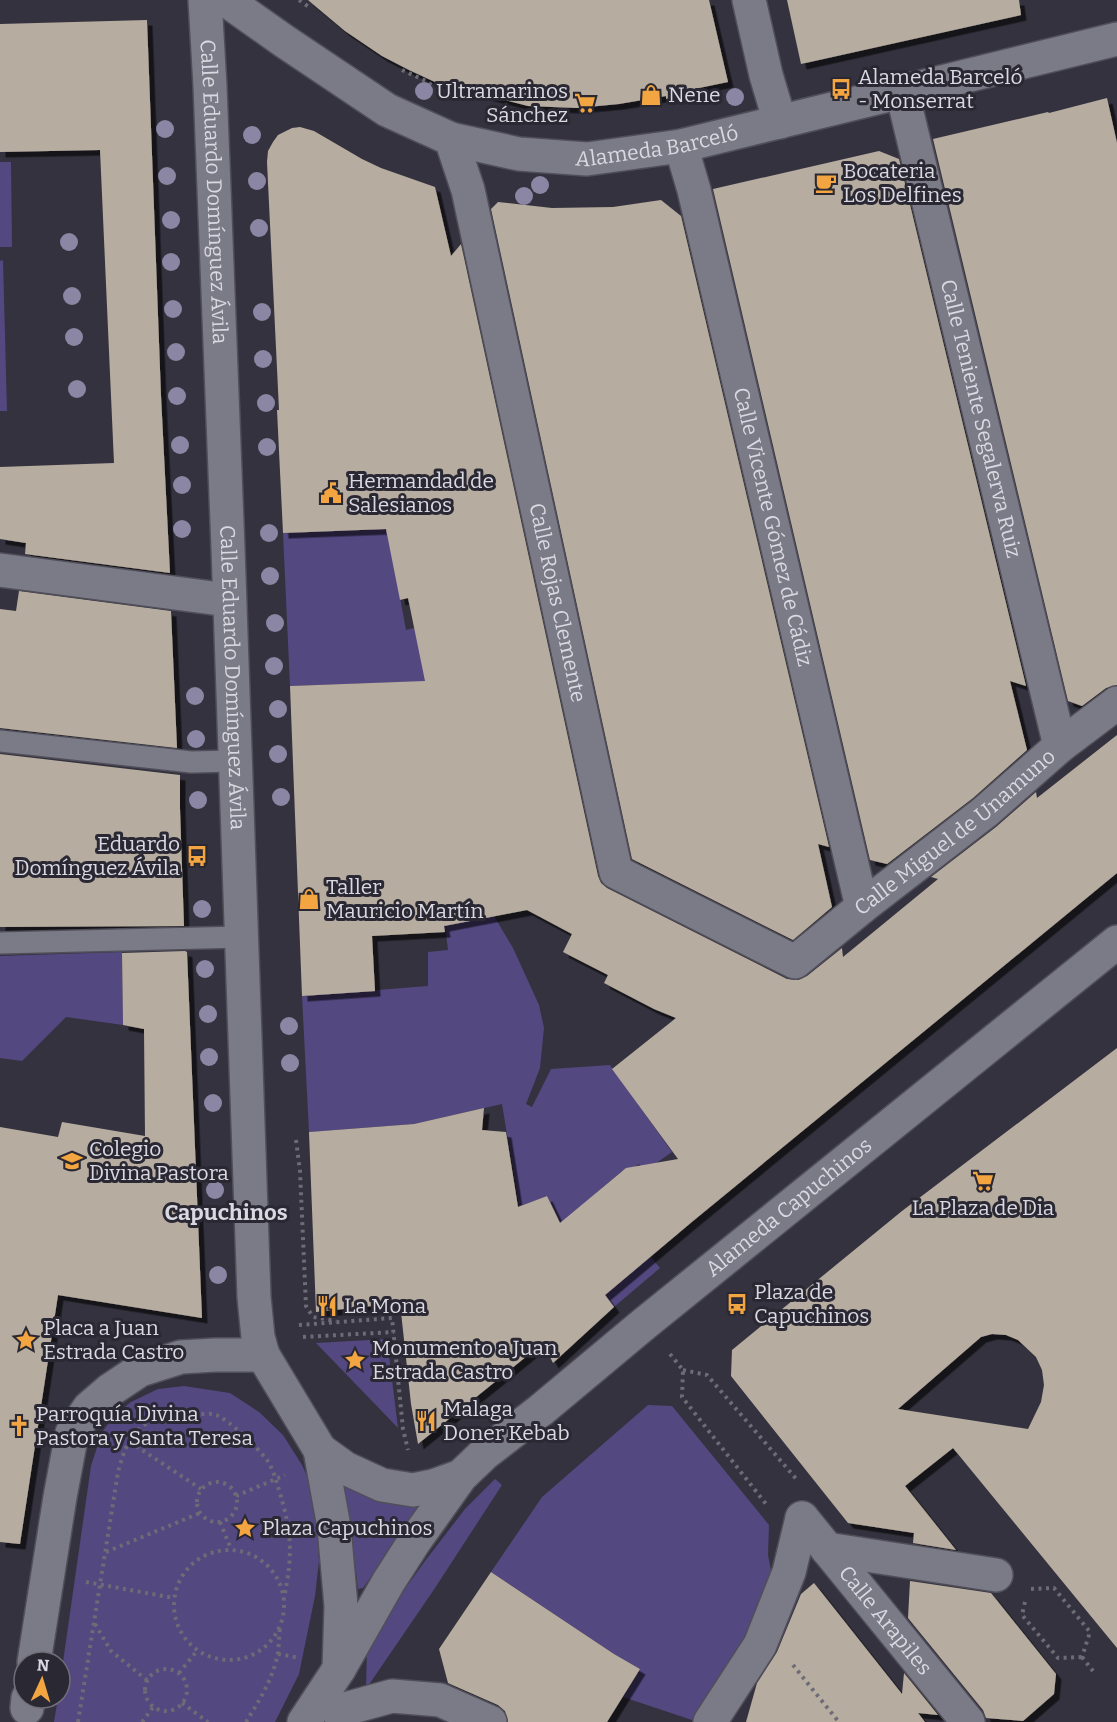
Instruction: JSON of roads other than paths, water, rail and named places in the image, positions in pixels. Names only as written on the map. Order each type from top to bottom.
[{"type":"street","name":"Calle Eduardo Domínguez Ávila","points":[[205,0],[254,1297],[258,1336],[263,1355]]},
{"type":"street","name":"Alameda Barceló","points":[[226,0],[387,110],[451,139],[519,154],[587,159],[681,146],[1117,39]]},
{"type":"street","points":[[748,0],[780,122]]},
{"type":"street","name":"Calle Teniente Segalerva Ruiz","points":[[902,92],[1060,746]]},
{"type":"street","name":"Calle Rojas Clemente","points":[[451,139],[468,190],[616,872],[795,962]]},
{"type":"street","name":"Calle Vicente Gómez de Cádiz","points":[[681,146],[694,190],[862,907]]},
{"type":"street","points":[[0,570],[228,600]]},
{"type":"street","name":"Calle Miguel de Unamuno","points":[[795,962],[985,812],[1060,746],[1117,703]]},
{"type":"street","name":"Alameda Capuchinos","points":[[461,1476],[484,1454],[1117,942]]},
{"type":"street","points":[[36,1650],[72,1432],[89,1408],[110,1390],[140,1370],[181,1357],[263,1355],[320,1450],[334,1527],[341,1606],[338,1717],[392,1696],[440,1700],[490,1722]]},
{"type":"street","points":[[320,1450],[345,1468],[382,1485],[413,1490],[461,1476]]},
{"type":"street","points":[[304,1722],[339,1669],[389,1581],[461,1476]]},
{"type":"street","name":"Calle Arapiles","points":[[710,1722],[760,1645],[789,1572],[802,1518],[968,1722]]},
{"type":"street","points":[[828,1550],[996,1575]]},
{"type":"lane","points":[[0,741],[191,762],[235,761]]},
{"type":"lane","points":[[0,943],[241,937]]},
{"type":"place","name":"Alameda Barceló - Monserrat","points":[[841,89]]},
{"type":"place","name":"Nene","points":[[651,95]]},
{"type":"place","name":"Ultramarinos Sánchez","points":[[585,103]]},
{"type":"place","name":"Bocateria Los Delfines","points":[[826,183]]},
{"type":"place","name":"Hermandad de Salesianos","points":[[331,493]]},
{"type":"place","name":"Eduardo Domínguez Ávila","points":[[197,856]]},
{"type":"place","name":"Taller Mauricio Martín","points":[[309,899]]},
{"type":"place","name":"Colegio Divina Pastora","points":[[72,1161]]},
{"type":"place","name":"La Plaza de Dia","points":[[983,1181]]},
{"type":"place","name":"Plaza de Capuchinos","points":[[737,1304]]},
{"type":"place","name":"La Mona","points":[[327,1306]]},
{"type":"place","name":"Placa a Juan Estrada Castro","points":[[26,1340]]},
{"type":"place","name":"Monumento a Juan Estrada Castro","points":[[355,1360]]},
{"type":"place","name":"Malaga Doner Kebab","points":[[426,1421]]},
{"type":"place","name":"Parroquía Divina Pastora y Santa Teresa","points":[[19,1426]]},
{"type":"place","name":"Plaza Capuchinos","points":[[245,1528]]},
{"type":"district","name":"Capuchinos","points":[[226,1212]]}]
